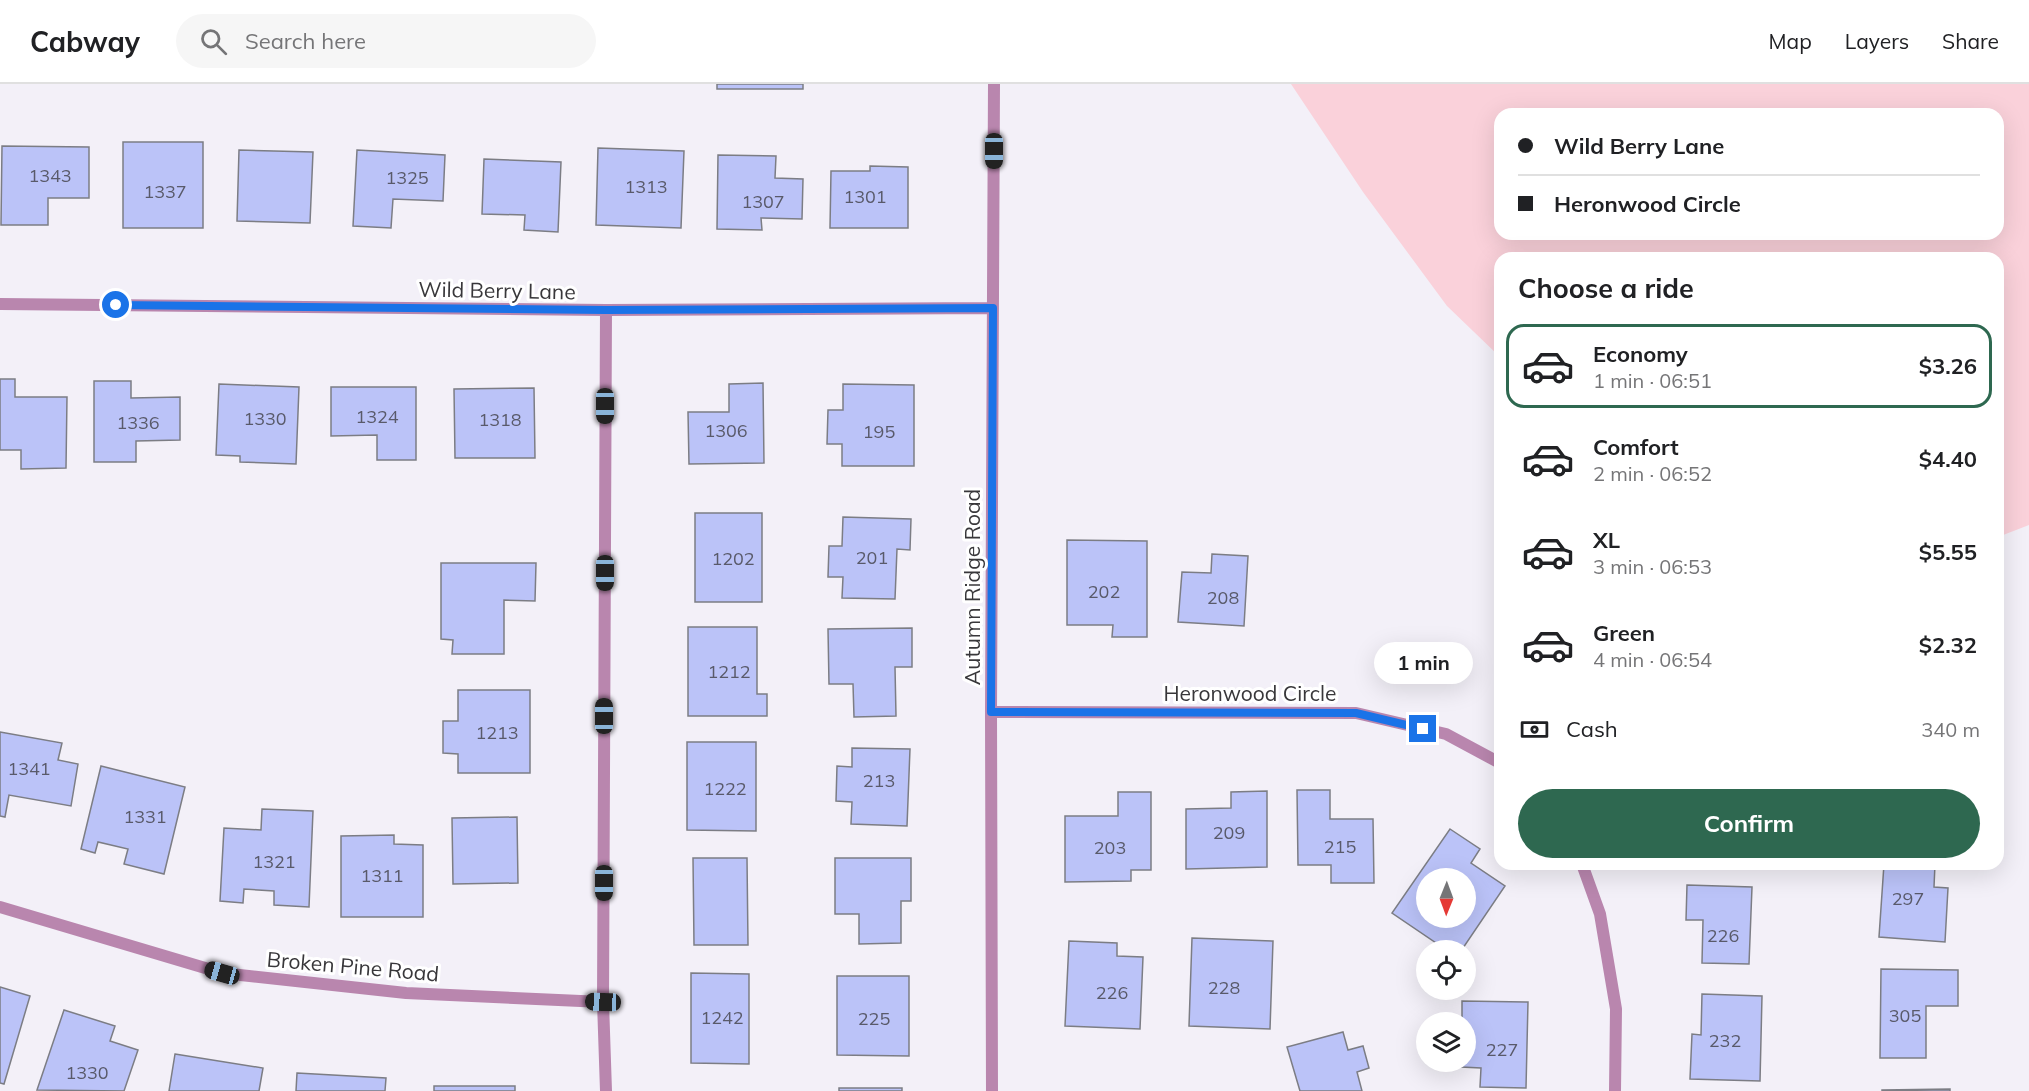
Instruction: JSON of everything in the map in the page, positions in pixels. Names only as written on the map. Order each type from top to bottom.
[{"type":"street","name":"Autumn Ridge Road","points":[[992,1091],[994,84]]},
{"type":"street","name":"Wild Berry Lane","points":[[0,304],[606,310],[993,308]]},
{"type":"street","points":[[606,310],[603,1002],[606,1091]]},
{"type":"street","name":"Heronwood Circle","points":[[991,712],[1356,713],[1446,734],[1494,760]]},
{"type":"street","points":[[1584,870],[1600,914],[1616,1009],[1615,1091]]},
{"type":"street","name":"Broken Pine Road","points":[[0,907],[222,973],[406,993],[603,1002]]},
{"type":"shaded area","points":[[1291,84],[2029,84],[2029,525],[2004,535],[2004,252],[1494,252],[1494,351],[1447,306],[1363,192]]},
{"type":"building","points":[[717,84],[803,84],[803,89],[717,89]]},
{"type":"building","points":[[123,142],[203,142],[203,228],[123,228]]},
{"type":"building","points":[[2,146],[89,147],[89,198],[48,198],[48,225],[1,225]]},
{"type":"building","points":[[598,148],[684,151],[681,228],[596,225]]},
{"type":"building","points":[[239,150],[313,152],[310,223],[237,221]]},
{"type":"building","points":[[357,150],[445,155],[443,201],[393,199],[391,228],[353,226]]},
{"type":"building","points":[[718,155],[776,156],[775,178],[803,179],[802,219],[761,218],[762,230],[717,229]]},
{"type":"building","points":[[484,159],[561,162],[558,232],[524,230],[525,215],[482,214]]},
{"type":"building","points":[[870,166],[908,167],[908,228],[830,228],[831,171],[870,171]]},
{"type":"building","points":[[0,379],[15,379],[15,397],[67,397],[66,468],[21,469],[21,450],[0,450]]},
{"type":"building","points":[[94,381],[131,381],[131,398],[180,397],[180,440],[136,441],[136,462],[94,462]]},
{"type":"building","points":[[763,383],[764,463],[689,464],[688,412],[729,412],[729,384]]},
{"type":"building","points":[[219,384],[299,387],[296,464],[240,462],[240,456],[216,455]]},
{"type":"building","points":[[843,384],[914,385],[914,466],[842,466],[842,444],[827,444],[828,410],[843,410]]},
{"type":"building","points":[[331,387],[416,387],[416,460],[377,460],[377,435],[331,436]]},
{"type":"building","points":[[534,388],[535,458],[455,458],[454,389]]},
{"type":"building","points":[[695,513],[762,513],[762,602],[695,602]]},
{"type":"building","points":[[843,517],[911,519],[910,550],[897,549],[895,599],[842,598],[843,577],[828,577],[829,546],[842,546]]},
{"type":"building","points":[[1067,540],[1147,541],[1147,637],[1112,637],[1113,625],[1067,625]]},
{"type":"building","points":[[1212,554],[1248,556],[1244,626],[1178,622],[1182,572],[1211,573]]},
{"type":"building","points":[[441,563],[536,563],[535,601],[504,600],[504,654],[452,654],[453,640],[441,639]]},
{"type":"building","points":[[688,627],[757,627],[757,694],[767,694],[767,716],[688,716]]},
{"type":"building","points":[[912,628],[912,667],[895,667],[896,716],[854,717],[853,684],[829,684],[828,629]]},
{"type":"building","points":[[458,690],[530,690],[530,773],[458,773],[458,754],[443,753],[443,721],[458,721]]},
{"type":"building","points":[[0,732],[62,743],[58,760],[78,764],[71,806],[9,795],[5,817],[0,816]]},
{"type":"building","points":[[687,742],[756,742],[756,831],[687,830]]},
{"type":"building","points":[[852,748],[910,749],[907,826],[851,824],[852,802],[836,801],[837,766],[852,767]]},
{"type":"building","points":[[101,766],[185,787],[164,874],[124,864],[128,849],[98,842],[95,853],[81,849]]},
{"type":"building","points":[[1297,790],[1330,790],[1330,819],[1373,819],[1374,883],[1331,883],[1331,865],[1298,865]]},
{"type":"building","points":[[1267,791],[1267,867],[1186,869],[1186,809],[1231,808],[1231,792]]},
{"type":"building","points":[[1118,792],[1151,792],[1151,870],[1131,870],[1131,881],[1065,882],[1065,816],[1118,816]]},
{"type":"building","points":[[262,809],[313,811],[309,907],[274,905],[274,891],[244,889],[243,903],[220,901],[224,828],[261,830]]},
{"type":"building","points":[[517,817],[518,883],[453,884],[452,818]]},
{"type":"building","points":[[1450,829],[1480,849],[1471,863],[1505,886],[1468,940],[1432,940],[1392,913],[1416,878],[1416,928],[1476,928],[1476,868],[1423,868]]},
{"type":"building","points":[[394,835],[394,844],[423,845],[423,917],[341,917],[341,836]]},
{"type":"building","points":[[693,858],[747,858],[748,945],[694,945]]},
{"type":"building","points":[[835,858],[911,858],[911,901],[901,901],[901,943],[859,944],[859,914],[835,914]]},
{"type":"building","points":[[1884,870],[1935,870],[1934,887],[1948,888],[1945,942],[1879,937]]},
{"type":"building","points":[[1687,885],[1752,887],[1749,964],[1702,963],[1703,920],[1686,920]]},
{"type":"building","points":[[1192,938],[1273,941],[1270,1029],[1189,1026]]},
{"type":"building","points":[[1069,941],[1117,943],[1117,956],[1143,957],[1140,1029],[1065,1026]]},
{"type":"building","points":[[1881,969],[1958,970],[1958,1006],[1926,1006],[1926,1058],[1880,1058]]},
{"type":"building","points":[[691,973],[749,974],[749,1064],[691,1063]]},
{"type":"building","points":[[837,976],[909,976],[909,1056],[837,1055]]},
{"type":"building","points":[[0,987],[30,996],[4,1084],[0,1083]]},
{"type":"building","points":[[1702,994],[1762,996],[1760,1081],[1690,1079],[1692,1034],[1701,1035]]},
{"type":"building","points":[[1462,1001],[1528,1002],[1526,1088],[1480,1087],[1481,1068],[1476,1068],[1476,1012],[1462,1012]]},
{"type":"building","points":[[64,1010],[115,1026],[110,1041],[138,1050],[124,1091],[37,1090]]},
{"type":"building","points":[[1343,1032],[1348,1050],[1363,1046],[1369,1068],[1357,1072],[1362,1091],[1300,1091],[1287,1047]]},
{"type":"building","points":[[175,1054],[263,1068],[259,1091],[169,1091]]},
{"type":"building","points":[[297,1073],[386,1078],[385,1091],[296,1091]]},
{"type":"building","points":[[434,1086],[515,1086],[515,1091],[434,1091]]},
{"type":"building","points":[[839,1088],[902,1088],[902,1091],[839,1091]]},
{"type":"building","points":[[1950,1089],[1950,1091],[1882,1091],[1882,1090]]},
{"type":"route","points":[[116,305],[606,310],[993,308],[991,712],[1356,713],[1423,729]]}]
